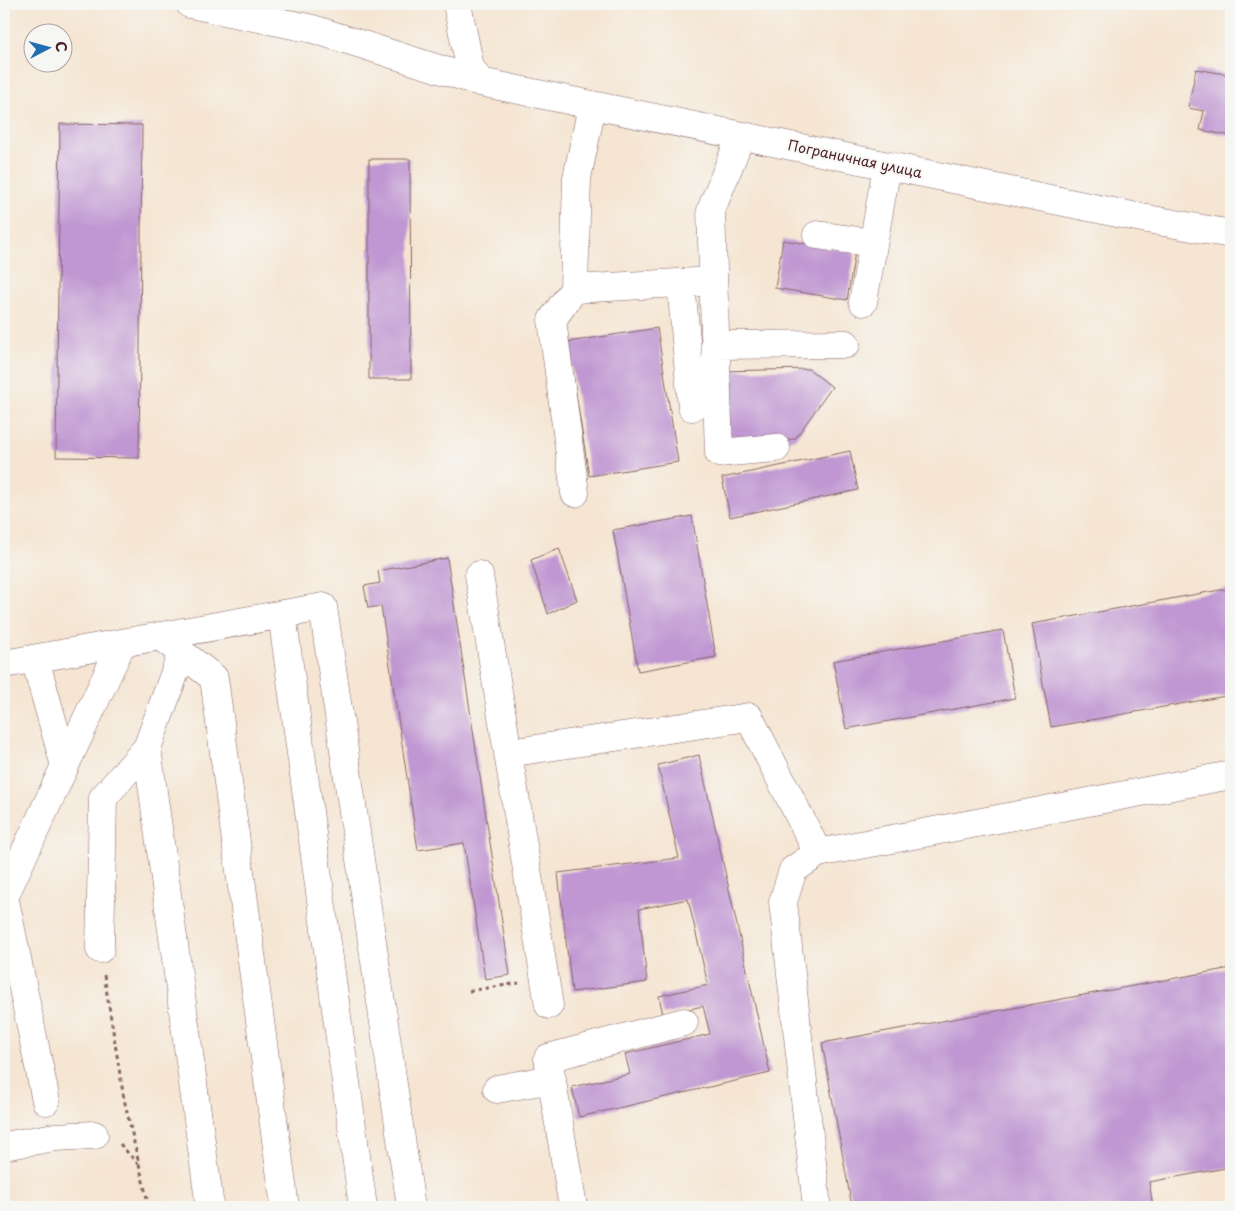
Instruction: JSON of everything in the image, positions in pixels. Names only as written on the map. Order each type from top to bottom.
[{"type":"street","name":"Пограничная улица","points":[[190,4],[311,16],[480,82],[1132,216],[1231,234]]},
{"type":"street","points":[[457,4],[470,67],[480,82]]},
{"type":"street","points":[[575,492],[552,320],[574,289],[577,178],[592,106]]},
{"type":"street","points":[[740,136],[711,210],[719,453],[776,448]]},
{"type":"street","points":[[863,302],[887,166]]},
{"type":"street","points":[[817,235],[873,243]]},
{"type":"street","points":[[574,289],[713,281]]},
{"type":"street","points":[[680,283],[692,407]]},
{"type":"street","points":[[715,345],[846,344]]},
{"type":"street","points":[[479,575],[549,1005]]},
{"type":"street","points":[[4,664],[324,607],[411,1207]]},
{"type":"street","points":[[282,614],[363,1207]]},
{"type":"street","points":[[160,636],[214,678],[285,1207]]},
{"type":"street","points":[[46,1101],[4,896],[122,643]]},
{"type":"street","points":[[100,949],[103,798],[147,748],[182,653]]},
{"type":"street","points":[[35,658],[65,766]]},
{"type":"street","points":[[508,753],[750,716],[818,853]]},
{"type":"street","points":[[147,748],[210,1207]]},
{"type":"street","points":[[817,1207],[783,902],[793,870],[818,853],[1231,775]]},
{"type":"street","points":[[573,1207],[548,1058],[684,1022]]},
{"type":"street","points":[[497,1088],[552,1079]]},
{"type":"street","points":[[4,1146],[55,1136],[94,1135]]},
{"type":"path","points":[[100,949],[124,1099],[149,1207]]},
{"type":"path","points":[[470,991],[544,978]]},
{"type":"building","points":[[1196,69],[1231,75],[1231,136],[1200,130],[1204,111],[1188,108]]},
{"type":"building","points":[[60,124],[142,125],[139,458],[56,457]]},
{"type":"building","points":[[369,159],[410,159],[411,379],[369,379]]},
{"type":"building","points":[[783,240],[855,252],[847,300],[775,288]]},
{"type":"building","points":[[657,328],[678,462],[589,476],[568,342]]},
{"type":"building","points":[[809,369],[832,387],[795,439],[726,445],[720,371]]},
{"type":"building","points":[[850,451],[858,490],[730,517],[722,478]]},
{"type":"building","points":[[692,516],[716,657],[638,671],[613,530]]},
{"type":"building","points":[[559,548],[577,600],[548,614],[531,560]]},
{"type":"building","points":[[447,558],[510,975],[485,979],[464,843],[418,850],[381,606],[368,608],[364,586],[380,583],[378,571]]},
{"type":"building","points":[[1231,588],[1231,695],[1051,727],[1032,624]]},
{"type":"building","points":[[1003,630],[1015,698],[846,729],[833,661]]},
{"type":"building","points":[[699,755],[770,1073],[579,1117],[572,1087],[630,1074],[625,1054],[710,1034],[703,1006],[663,1015],[659,996],[708,985],[688,899],[639,909],[647,982],[572,992],[558,873],[679,858],[658,765]]},
{"type":"building","points":[[1231,968],[1231,1167],[1149,1182],[1153,1207],[852,1207],[822,1043]]}]
